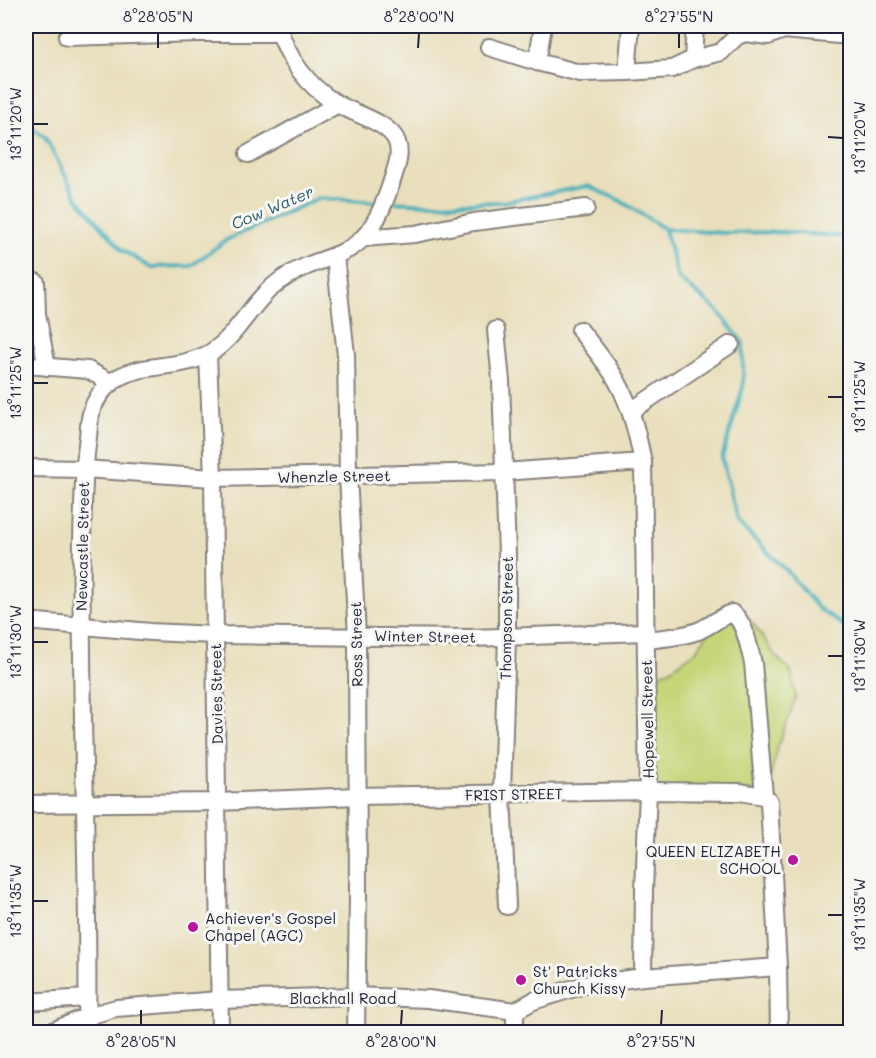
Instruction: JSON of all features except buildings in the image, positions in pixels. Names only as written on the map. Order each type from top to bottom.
[{"type":"street","points":[[537,62],[543,26]]},
{"type":"street","points":[[627,72],[631,26]]},
{"type":"street","points":[[693,59],[695,26]]},
{"type":"street","points":[[67,37],[279,29],[289,54],[299,69],[313,86],[338,104],[248,154]]},
{"type":"street","points":[[489,47],[580,73],[627,72],[672,69],[693,59],[721,52],[737,36],[746,33],[768,36],[784,30],[850,36]]},
{"type":"street","name":"Newcastle Street","points":[[88,1024],[80,624],[84,469],[92,409],[112,383],[130,371],[188,361],[208,355],[270,289],[304,267],[335,256],[363,238],[373,224],[389,189],[400,157],[398,144],[393,134],[381,125],[338,104]]},
{"type":"street","points":[[363,238],[415,234],[474,222],[586,208]]},
{"type":"street","name":"Ross Street","points":[[335,256],[346,355],[348,476],[357,636],[356,1032]]},
{"type":"street","points":[[36,282],[37,314],[47,366]]},
{"type":"street","name":"Thompson Street","points":[[496,330],[501,381],[507,554],[502,794],[507,906]]},
{"type":"street","points":[[580,330],[614,375],[631,411],[643,462]]},
{"type":"street","points":[[631,411],[731,345]]},
{"type":"street","name":"Davies Street","points":[[208,355],[213,478],[220,1032]]},
{"type":"street","points":[[26,365],[88,370],[112,383]]},
{"type":"street","name":"Whenzle Street","points":[[26,468],[84,469],[213,478],[503,472],[643,462]]},
{"type":"street","name":"Hopewell Street","points":[[643,462],[648,791],[643,977]]},
{"type":"street","name":"Winter Street","points":[[26,621],[215,635],[470,638],[686,635],[707,627],[732,613],[737,616],[753,663],[764,796]]},
{"type":"street","name":"FRIST STREET","points":[[26,804],[218,802],[357,796],[648,791],[739,792],[764,796]]},
{"type":"street","points":[[764,796],[769,801],[778,967],[779,1032]]},
{"type":"street","points":[[515,1032],[515,1011],[533,1001],[584,985],[643,977],[778,967]]},
{"type":"street","name":"Blackhall Road","points":[[50,1032],[88,1024],[116,1008],[219,1000],[355,996],[428,999],[515,1011]]},
{"type":"street","points":[[26,1002],[87,998]]},
{"type":"green space","points":[[732,619],[753,623],[774,654],[791,671],[796,698],[779,743],[767,791],[656,788],[649,677],[669,670],[695,652],[711,629]]},
{"type":"waterway","name":"Cow Water","points":[[26,123],[45,137],[77,198],[122,250],[150,267],[191,266],[226,240],[319,198],[378,202]]},
{"type":"waterway","name":"Cow Water","points":[[389,202],[433,204],[503,202],[588,186],[619,200],[665,229],[726,233],[781,232],[850,237]]},
{"type":"waterway","points":[[665,229],[678,278],[717,310],[743,343],[743,387],[722,458],[737,522],[787,571],[818,608],[850,630],[843,692],[850,710]]},
{"type":"place","name":"QUEEN ELIZABETH SCHOOL","points":[[793,860]]},
{"type":"place","name":"Achiever's Gospel Chapel (AGC)","points":[[193,927]]},
{"type":"place","name":"St' Patricks Church Kissy","points":[[521,980]]}]
